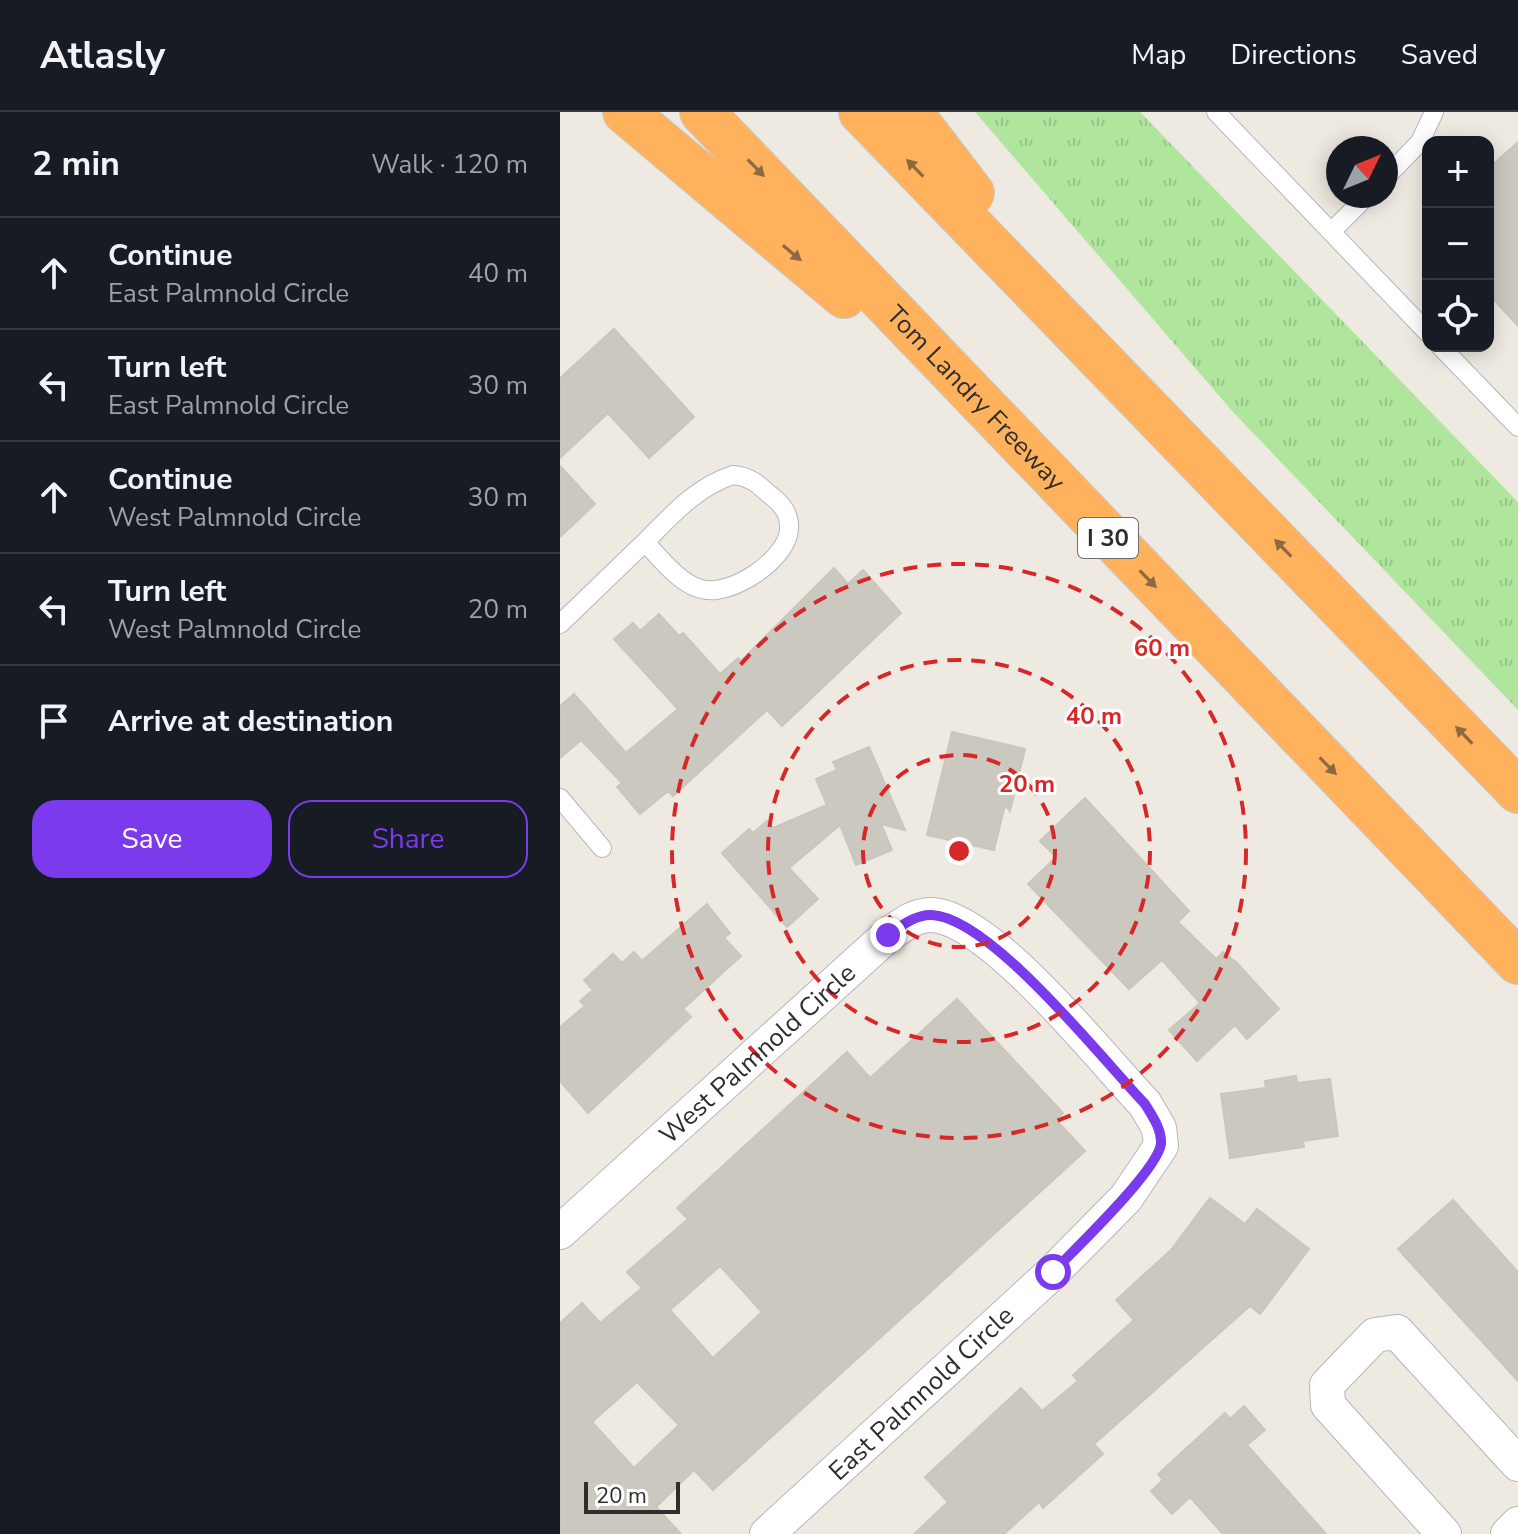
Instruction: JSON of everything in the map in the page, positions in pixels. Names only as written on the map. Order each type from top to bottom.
[{"type":"highway","points":[[625,112],[1014,440]]},
{"type":"highway","name":"Tom Landry Freeway","points":[[702,112],[1518,962]]},
{"type":"highway","points":[[861,112],[1518,791]]},
{"type":"highway","points":[[910,112],[1104,366]]},
{"type":"street","name":"West Palmnold Circle","points":[[560,1232],[888,935],[912,919],[930,915],[958,921],[1008,958],[1073,1027]]},
{"type":"street","name":"East Palmnold Circle","points":[[767,1534],[1053,1272],[1126,1198],[1161,1146],[1159,1128],[1145,1104],[1073,1027]]},
{"type":"street","points":[[1444,1534],[1328,1405],[1327,1385],[1375,1335],[1397,1332],[1518,1464]]},
{"type":"street","points":[[1508,1534],[1518,1524]]},
{"type":"lane","points":[[1216,112],[1422,327]]},
{"type":"lane","points":[[1398,165],[1420,142],[1434,112]]},
{"type":"lane","points":[[1331,232],[1355,208]]},
{"type":"lane","points":[[1446,352],[1518,427]]},
{"type":"lane","points":[[560,624],[694,494],[712,482],[733,475],[749,477],[784,506],[790,527],[787,538],[757,575],[722,592],[699,589],[674,572],[645,542]]},
{"type":"lane","points":[[560,798],[602,848]]},
{"type":"green space","points":[[975,112],[1140,112],[1518,502],[1518,710],[1233,412]]},
{"type":"building","points":[[1518,142],[1518,326],[1494,300],[1494,164]]},
{"type":"building","points":[[614,329],[694,417],[649,458],[608,413],[560,458],[560,378]]},
{"type":"building","points":[[560,466],[595,504],[560,537]]},
{"type":"building","points":[[834,568],[848,584],[863,570],[901,613],[782,726],[767,710],[673,796],[668,791],[640,814],[617,787],[622,783],[581,740],[560,758],[560,706],[574,694],[626,753],[678,709],[614,639],[633,623],[640,631],[659,614],[679,636],[683,633],[720,674],[738,658],[741,661]]},
{"type":"building","points":[[952,732],[1025,749],[1010,811],[1005,805],[994,850],[927,835]]},
{"type":"building","points":[[869,747],[905,830],[881,824],[892,850],[856,865],[840,825],[789,868],[818,899],[787,927],[722,853],[749,829],[753,833],[767,821],[773,828],[827,805],[816,779],[837,770],[833,762]]},
{"type":"building","points":[[1085,798],[1189,911],[1178,922],[1216,959],[1223,952],[1237,963],[1279,1009],[1247,1039],[1235,1025],[1197,1061],[1169,1030],[1200,1003],[1162,960],[1129,989],[1028,884],[1056,857],[1040,841]]},
{"type":"building","points":[[707,904],[730,933],[724,938],[741,956],[683,1009],[691,1017],[588,1113],[560,1081],[560,1027],[585,1006],[580,1001],[593,990],[584,980],[613,954],[622,963],[634,952],[642,961]]},
{"type":"building","points":[[957,999],[1063,1113],[1056,1120],[1085,1151],[713,1490],[694,1470],[656,1507],[681,1534],[560,1534],[560,1323],[582,1303],[600,1323],[642,1288],[627,1272],[688,1219],[677,1208],[847,1052],[870,1078]],"holes":[[[720,1266],[762,1312],[713,1358],[670,1310]],[[637,1382],[679,1425],[634,1468],[592,1422]]]},
{"type":"building","points":[[1296,1076],[1297,1083],[1330,1079],[1338,1136],[1303,1141],[1304,1147],[1230,1158],[1221,1094],[1266,1088],[1265,1081]]},
{"type":"building","points":[[1210,1198],[1245,1224],[1257,1209],[1309,1249],[1260,1314],[1250,1306],[1094,1444],[1103,1454],[1043,1508],[1039,1502],[1004,1534],[914,1534],[948,1502],[925,1477],[1021,1388],[1042,1411],[1078,1381],[1073,1375],[1134,1320],[1116,1300],[1171,1250]]},
{"type":"building","points":[[1453,1200],[1518,1272],[1518,1381],[1398,1249]]},
{"type":"building","points":[[1244,1406],[1265,1430],[1247,1445],[1326,1534],[1223,1534],[1190,1497],[1172,1514],[1151,1491],[1163,1480],[1158,1474],[1225,1413],[1230,1419]]},
{"type":"route","points":[[888,935],[912,919],[930,915],[958,921],[1008,958],[1145,1104],[1159,1128],[1161,1146],[1126,1198],[1053,1272]]}]
